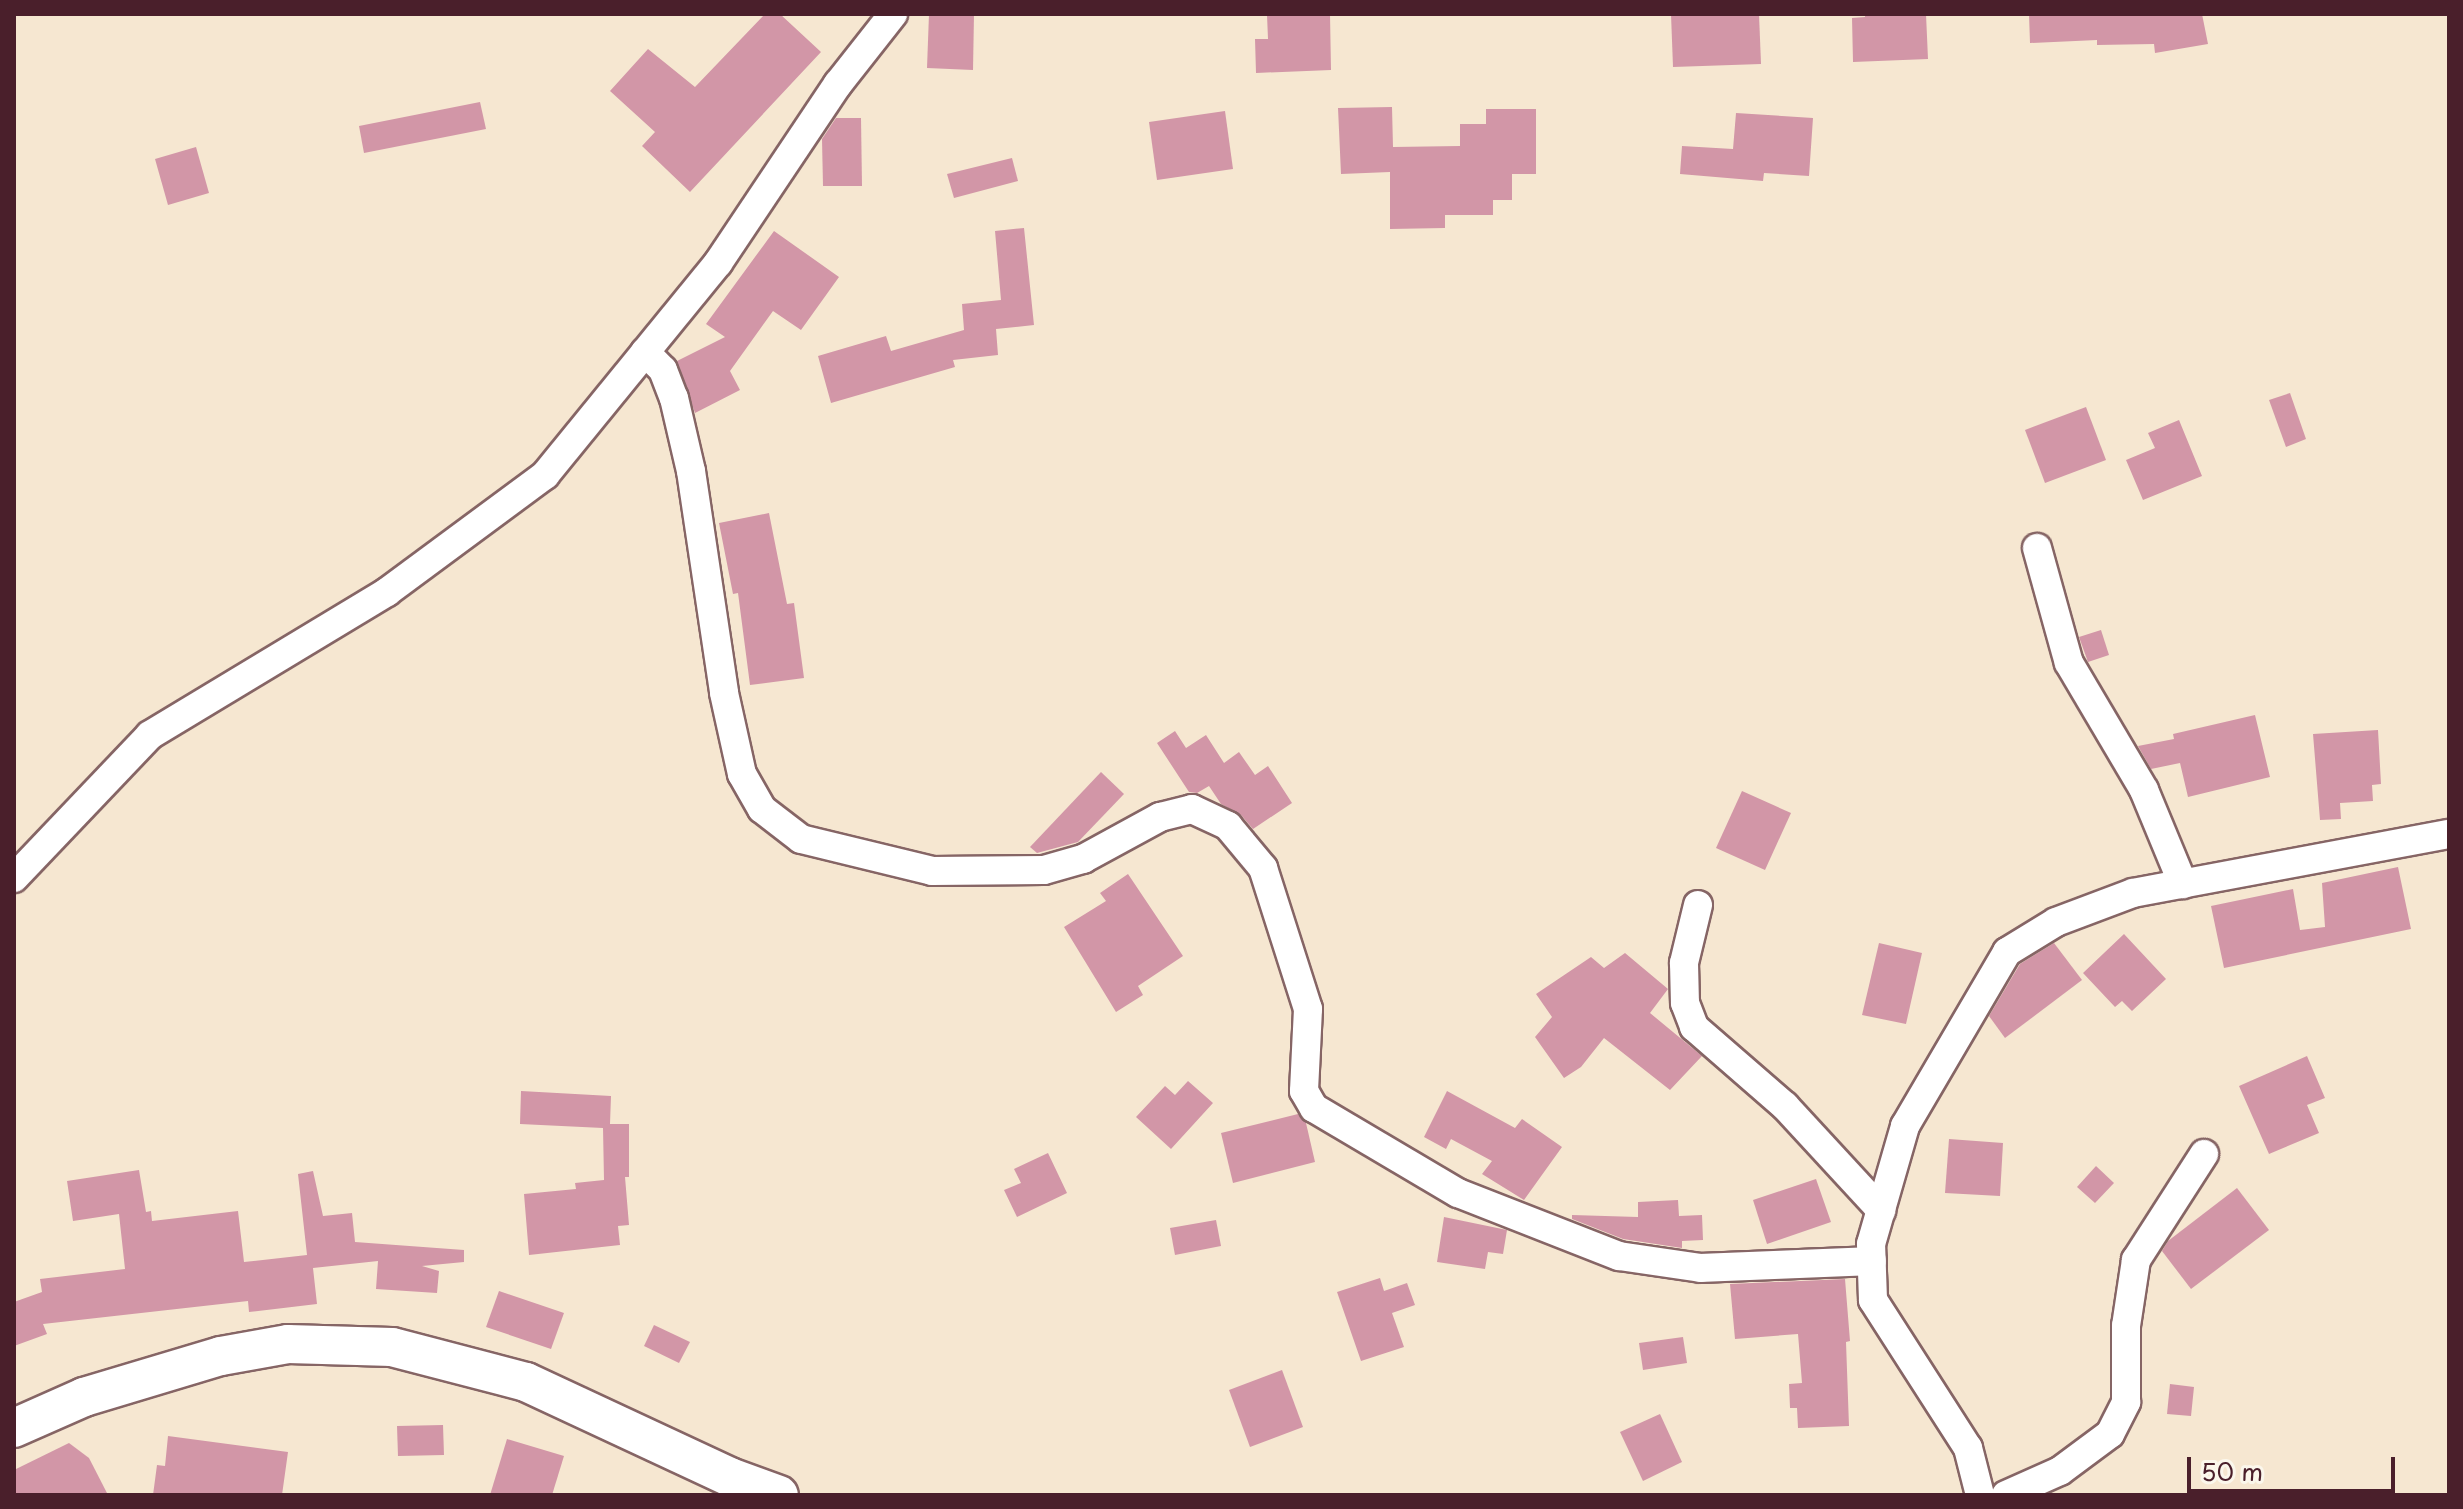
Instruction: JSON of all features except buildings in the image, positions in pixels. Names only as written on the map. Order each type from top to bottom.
[{"type":"main road","points":[[14,1428],[84,1397],[221,1356],[288,1344],[392,1347],[526,1382],[730,1486],[779,1495]]},
{"type":"street","points":[[14,878],[150,735],[387,592],[545,475],[718,263],[838,84],[893,14]]},
{"type":"street","points":[[645,352],[663,370],[674,398],[688,457],[724,693],[742,774],[762,809],[801,839],[932,871],[1044,870],[1083,859],[1160,817],[1192,809],[1228,826],[1263,868],[1308,1009],[1304,1091],[1314,1108],[1458,1193],[1619,1256],[1701,1268],[1872,1261]]},
{"type":"street","points":[[2037,548],[2069,663],[2144,790],[2183,884]]},
{"type":"street","points":[[1980,1495],[1968,1448],[1873,1300],[1871,1244],[1905,1126],[2007,952],[2056,922],[2133,893],[2449,834]]},
{"type":"street","points":[[1698,905],[1684,963],[1685,1003],[1694,1027],[1785,1106],[1881,1210]]},
{"type":"street","points":[[2006,1495],[2060,1471],[2110,1434],[2126,1402],[2126,1326],[2136,1260],[2204,1154]]}]
